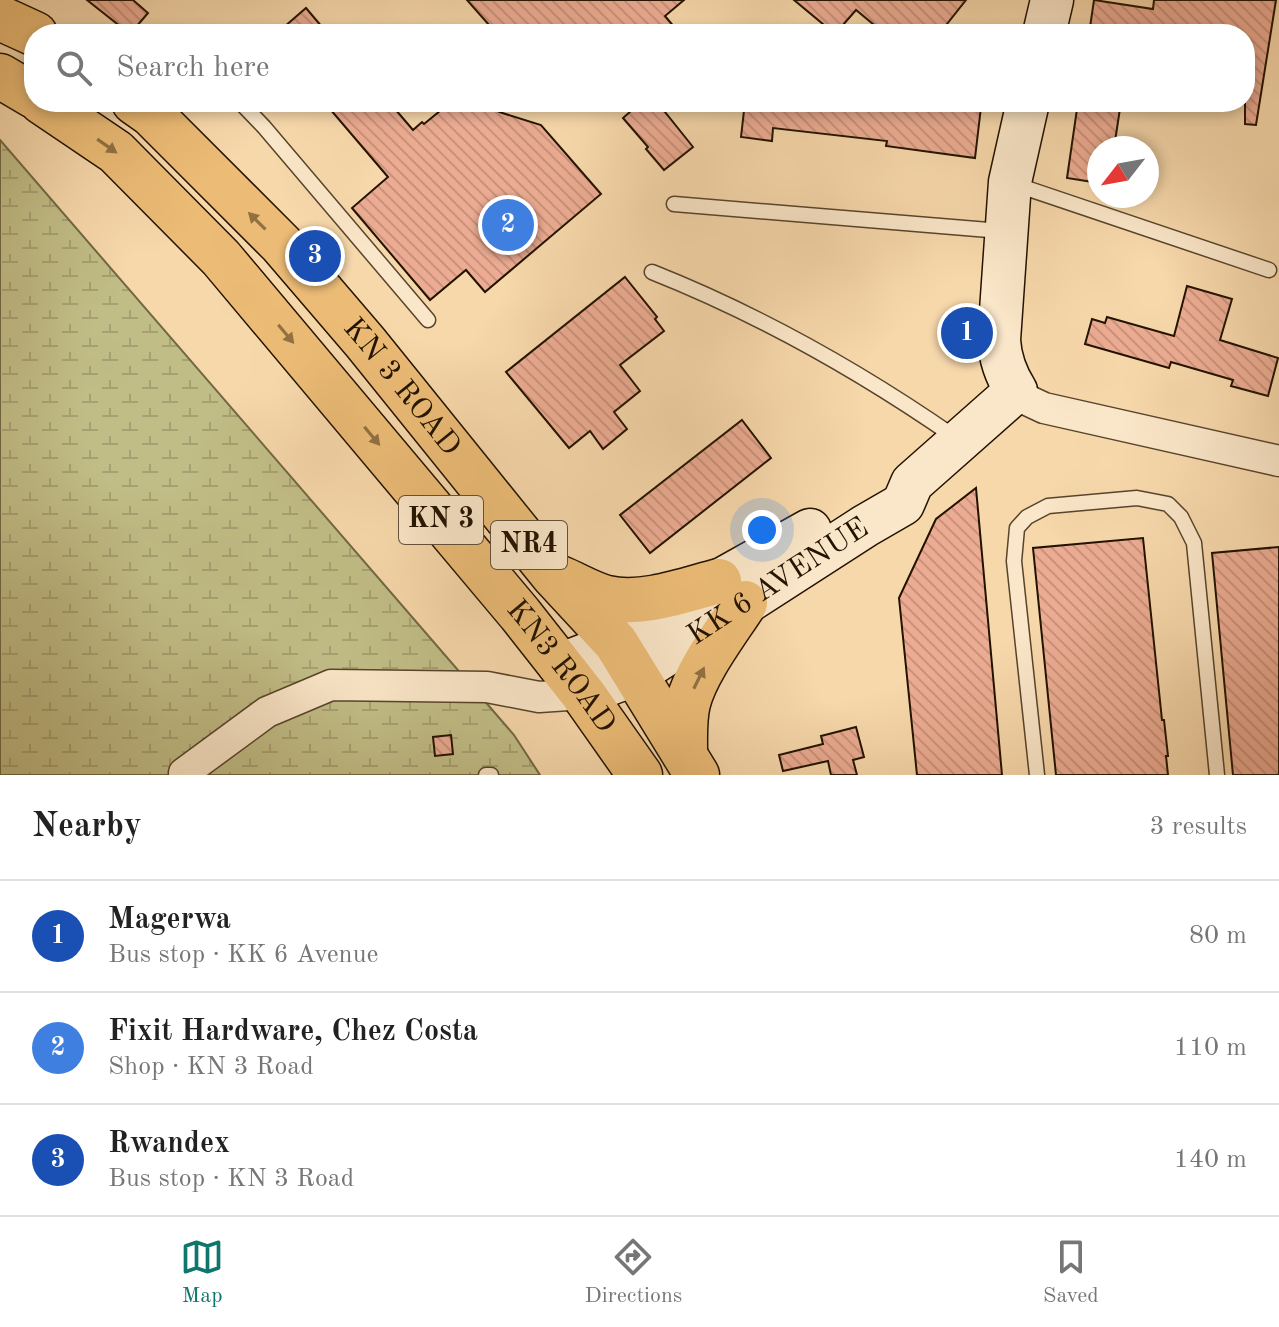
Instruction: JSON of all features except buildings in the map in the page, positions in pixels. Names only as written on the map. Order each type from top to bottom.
[{"type":"highway","points":[[0,76],[24,90]]},
{"type":"highway","name":"KN 3 ROAD","points":[[57,112],[116,152],[221,258],[322,376]]},
{"type":"highway","name":"KN 3 ROAD","points":[[155,112],[281,244],[365,342],[553,575],[626,659],[691,764]]},
{"type":"highway","name":"KN3 ROAD","points":[[322,376],[520,614],[640,775]]},
{"type":"highway","points":[[553,575],[607,598],[658,598],[732,592],[706,664],[689,700],[684,723],[691,764]]},
{"type":"main road","points":[[1046,24],[1052,0]]},
{"type":"main road","points":[[1016,391],[1007,377],[1000,355],[1010,182],[1026,112]]},
{"type":"main road","name":"KK 6 AVENUE","points":[[571,680],[626,659],[732,592],[903,504],[912,483],[1016,391]]},
{"type":"street","points":[[1016,391],[1044,408],[1279,461]]},
{"type":"street","points":[[186,774],[267,712],[331,685],[487,687],[571,680]]},
{"type":"lane","points":[[250,112],[428,320]]},
{"type":"lane","points":[[1010,182],[1269,270]]},
{"type":"lane","points":[[674,204],[1006,232]]},
{"type":"lane","points":[[652,272],[701,292],[804,343],[897,398],[960,441]]},
{"type":"lane","points":[[1037,775],[1014,561],[1017,528],[1027,517],[1048,506],[1137,498],[1168,504],[1181,517],[1194,543],[1217,775]]},
{"type":"green space","points":[[0,140],[514,735],[540,775],[0,775]]},
{"type":"place","name":"Fixit Hardware, Chez Costa","points":[[508,225]]},
{"type":"place","name":"Rwandex","points":[[315,256]]},
{"type":"place","name":"Magerwa","points":[[967,333]]}]
